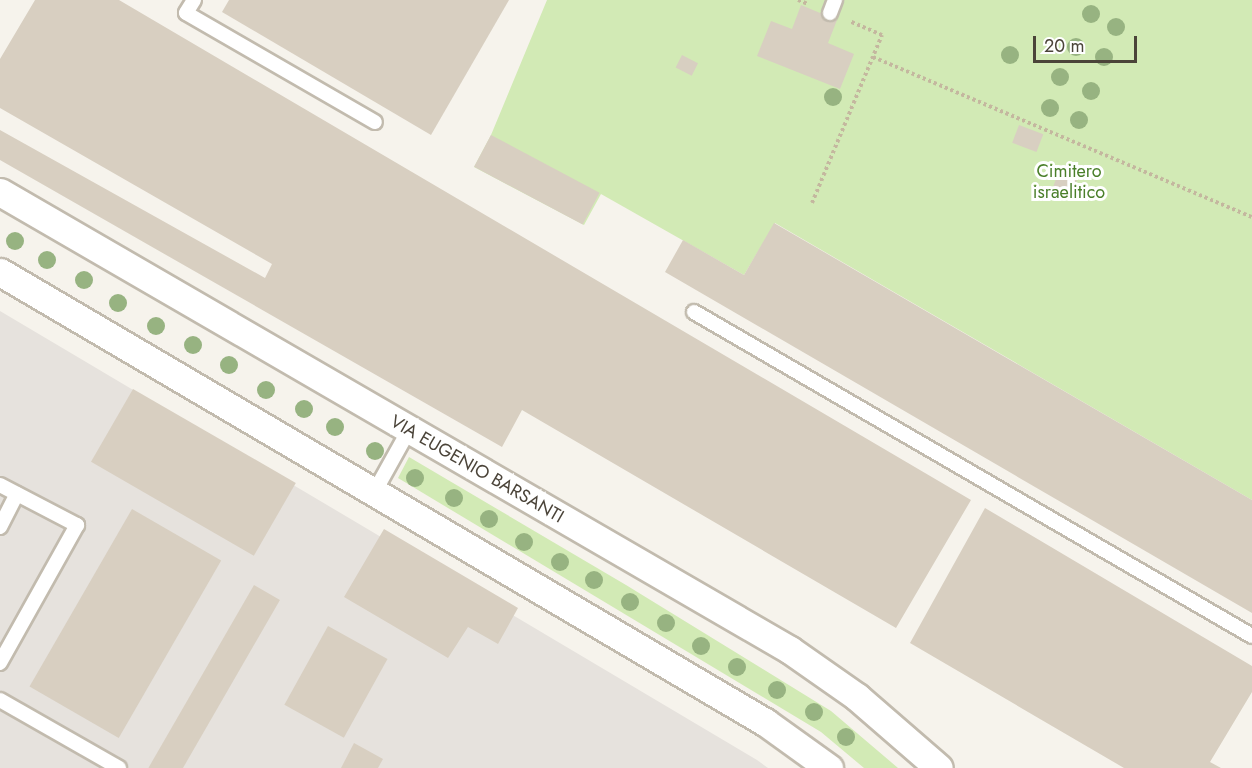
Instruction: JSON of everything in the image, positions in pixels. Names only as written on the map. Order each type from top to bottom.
[{"type":"street","name":"VIA EUGENIO BARSANTI","points":[[0,192],[790,650],[857,697],[939,768]]},
{"type":"street","points":[[0,272],[765,722],[829,768]]},
{"type":"lane","points":[[194,0],[186,13],[375,122]]},
{"type":"lane","points":[[694,312],[1252,636]]},
{"type":"lane","points":[[375,491],[409,430]]},
{"type":"lane","points":[[0,485],[77,525],[0,663]]},
{"type":"lane","points":[[0,527],[17,494]]},
{"type":"lane","points":[[0,700],[119,768]]},
{"type":"path","points":[[798,0],[832,6],[882,35],[812,202]]},
{"type":"path","points":[[873,57],[1252,217]]},
{"type":"shaded area","points":[[0,311],[757,760],[768,768],[0,768]]},
{"type":"green space","name":"Cimitero israelitico","points":[[547,0],[1252,0],[1252,500],[775,223],[744,275],[601,194],[584,225],[474,167],[491,135]]},
{"type":"green space","points":[[409,457],[626,585],[831,711],[898,768],[864,768],[821,732],[398,478]]},
{"type":"building","points":[[35,0],[119,0],[971,500],[896,628],[522,410],[502,447],[0,160],[0,130],[265,278],[272,264],[0,108],[0,59]]},
{"type":"building","points":[[229,0],[509,0],[431,135],[222,12]]},
{"type":"building","points":[[801,5],[837,20],[828,43],[854,54],[840,89],[757,56],[771,21],[792,29]]},
{"type":"building","points":[[682,55],[698,63],[692,76],[676,67]]},
{"type":"building","points":[[1019,125],[1043,134],[1036,152],[1012,143]]},
{"type":"building","points":[[491,135],[600,193],[583,225],[474,167]]},
{"type":"building","points":[[1060,168],[1079,175],[1072,194],[1053,187]]},
{"type":"building","points":[[774,223],[1252,500],[1252,613],[665,272],[683,240],[744,275]]},
{"type":"building","points":[[133,389],[296,483],[254,556],[91,462]]},
{"type":"building","points":[[985,508],[1252,666],[1252,692],[1210,762],[1221,768],[1124,768],[910,643]]},
{"type":"building","points":[[132,509],[221,560],[119,738],[30,687]]},
{"type":"building","points":[[384,529],[518,608],[498,644],[468,627],[448,658],[344,597]]},
{"type":"building","points":[[254,585],[280,600],[183,768],[148,768]]},
{"type":"building","points":[[328,626],[387,659],[344,738],[284,705]]},
{"type":"building","points":[[354,743],[383,759],[378,768],[341,768]]}]
